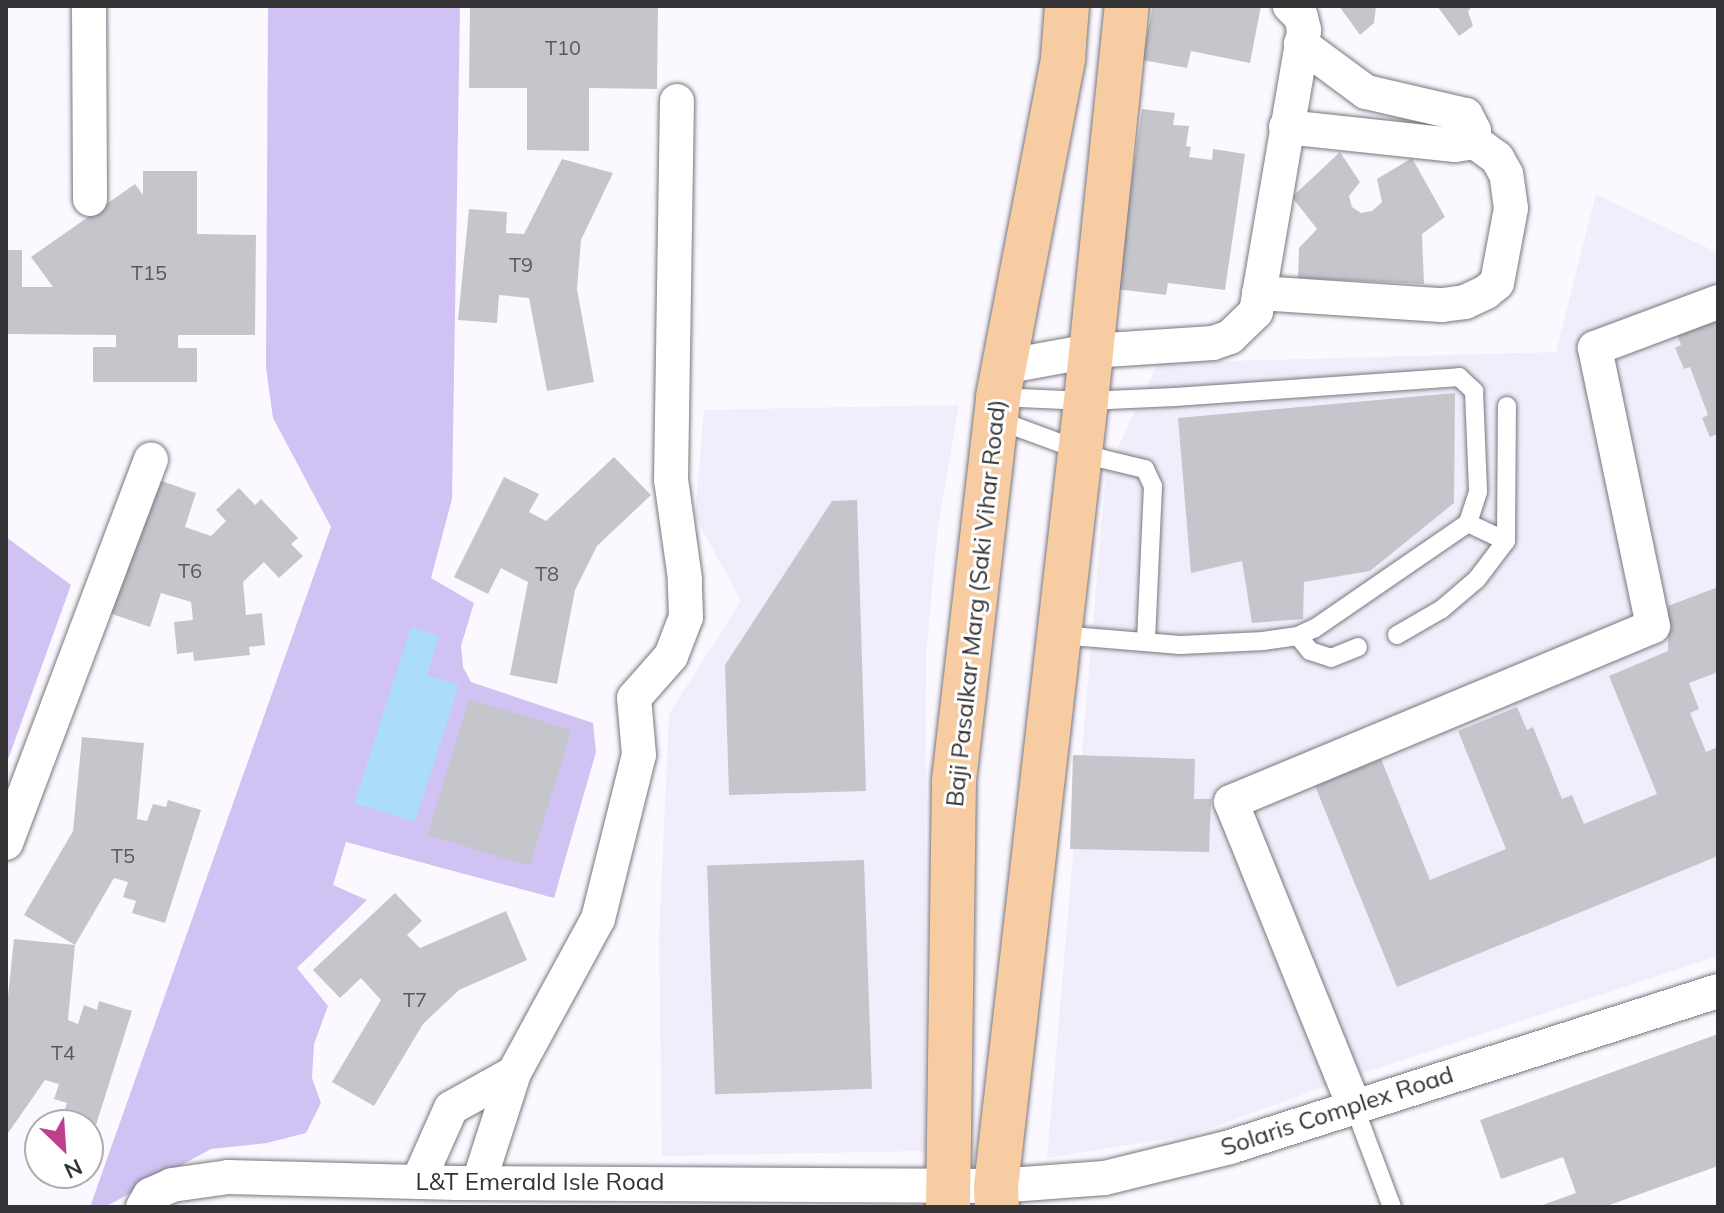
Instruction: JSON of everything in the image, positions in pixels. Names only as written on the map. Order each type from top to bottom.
[{"type":"main road","name":"Baji Pasalkar Marg (Saki Vihar Road)","points":[[947,1196],[954,780],[998,394],[1063,58],[1067,6]]},
{"type":"main road","points":[[996,1196],[1078,448],[1086,401],[1127,6]]},
{"type":"street","points":[[89,6],[90,199]]},
{"type":"street","points":[[998,394],[1091,351],[1213,343],[1230,337],[1245,326],[1256,312],[1304,30],[1301,17],[1290,6]]},
{"type":"street","points":[[1286,127],[1455,145],[1471,139],[1474,131],[1466,115],[1366,92],[1301,44]]},
{"type":"street","points":[[479,1182],[514,1073],[598,919],[639,755],[634,698],[671,656],[686,617],[685,579],[671,480],[677,101]]},
{"type":"street","points":[[1259,293],[1442,305],[1465,302],[1486,292],[1497,283],[1511,208],[1506,174],[1497,158],[1471,139]]},
{"type":"street","points":[[1354,1106],[1231,802],[1653,626],[1595,348],[1718,302]]},
{"type":"street","points":[[6,843],[151,460]]},
{"type":"street","name":"Solaris Complex Road","points":[[947,1196],[996,1196],[1105,1178],[1230,1147],[1718,991]]},
{"type":"street","points":[[418,1182],[451,1108],[514,1073]]},
{"type":"street","name":"L&T Emerald Isle Road","points":[[143,1207],[150,1195],[172,1185],[228,1177],[947,1196]]},
{"type":"lane","points":[[998,394],[1086,401],[1459,377],[1474,391],[1478,492],[1468,523],[1298,636],[1180,645],[1057,634]]},
{"type":"lane","points":[[998,394],[1078,448],[1145,469],[1153,486],[1146,642]]},
{"type":"lane","points":[[1397,635],[1442,609],[1477,579],[1506,541],[1507,406]]},
{"type":"lane","points":[[1468,523],[1506,541]]},
{"type":"lane","points":[[1298,636],[1310,651],[1331,658],[1358,647]]},
{"type":"lane","points":[[1354,1106],[1392,1207]]},
{"type":"shaded area","points":[[268,6],[460,6],[452,499],[431,578],[474,603],[461,646],[463,667],[471,682],[593,723],[596,752],[554,898],[346,842],[333,885],[367,900],[297,968],[328,1006],[314,1044],[312,1078],[321,1103],[306,1133],[267,1143],[211,1149],[105,1207],[90,1207],[96,1189],[104,1189],[104,1167],[331,527],[273,418],[266,368]]},
{"type":"shaded area","points":[[1596,194],[1718,253],[1718,956],[1345,1079],[1192,1135],[1047,1158],[1106,472],[1158,363],[1556,352]]},
{"type":"shaded area","points":[[959,405],[938,527],[926,655],[925,1151],[662,1156],[659,939],[669,714],[741,601],[695,516],[704,410]]},
{"type":"shaded area","points":[[6,537],[71,585],[6,765]]},
{"type":"water","points":[[411,627],[439,636],[427,675],[459,685],[415,822],[354,803]]},
{"type":"building","points":[[470,6],[658,6],[657,89],[589,88],[589,151],[527,150],[527,88],[469,88]]},
{"type":"building","points":[[1153,6],[1261,6],[1250,63],[1191,51],[1187,68],[1142,60]]},
{"type":"building","points":[[1339,6],[1376,6],[1374,23],[1360,35]]},
{"type":"building","points":[[1437,6],[1473,6],[1468,11],[1473,26],[1459,36]]},
{"type":"building","points":[[1142,109],[1175,113],[1173,125],[1189,126],[1186,146],[1191,147],[1189,157],[1212,160],[1213,149],[1245,154],[1225,290],[1168,283],[1166,295],[1116,289]]},
{"type":"building","points":[[1340,152],[1360,182],[1349,196],[1352,207],[1361,213],[1372,211],[1382,202],[1377,179],[1412,158],[1445,217],[1422,234],[1424,284],[1298,278],[1299,248],[1317,229],[1292,197]]},
{"type":"building","points":[[562,159],[613,173],[581,240],[577,289],[594,382],[547,391],[529,298],[499,295],[497,323],[458,320],[469,209],[507,212],[506,233],[524,234]]},
{"type":"building","points":[[143,171],[197,171],[197,234],[256,235],[255,335],[178,335],[178,348],[197,348],[197,382],[93,382],[93,347],[116,347],[116,335],[6,334],[6,250],[22,250],[22,287],[53,287],[31,257],[135,184],[143,195]]},
{"type":"building","points":[[1718,307],[1718,434],[1710,437],[1702,418],[1708,415],[1690,367],[1684,369],[1675,348],[1681,345],[1673,325]]},
{"type":"building","points":[[1455,393],[1454,503],[1370,571],[1304,582],[1303,619],[1252,623],[1242,561],[1191,573],[1178,418]]},
{"type":"building","points":[[614,457],[651,495],[597,546],[575,590],[557,684],[510,675],[528,582],[501,568],[488,594],[454,577],[504,477],[539,494],[529,512],[546,521]]},
{"type":"building","points":[[156,479],[196,493],[185,527],[211,536],[226,521],[216,510],[239,488],[255,505],[261,499],[298,538],[291,544],[303,556],[279,578],[264,562],[243,582],[246,615],[262,613],[265,645],[249,647],[250,655],[194,661],[193,652],[177,654],[174,622],[193,620],[191,602],[161,593],[150,627],[109,613]]},
{"type":"building","points":[[857,500],[866,791],[729,795],[725,665],[832,501]]},
{"type":"building","points":[[1718,587],[1718,672],[1689,683],[1699,709],[1690,713],[1706,752],[1718,747],[1718,856],[1397,987],[1315,786],[1381,759],[1430,880],[1506,849],[1458,731],[1517,707],[1527,730],[1533,727],[1562,799],[1572,795],[1584,824],[1657,794],[1609,676],[1668,651],[1668,606]]},
{"type":"building","points":[[469,699],[571,730],[530,866],[427,835]]},
{"type":"building","points":[[82,737],[144,743],[137,819],[147,821],[153,804],[166,807],[168,800],[201,810],[165,923],[132,913],[136,901],[123,897],[128,882],[114,878],[75,945],[24,915],[73,831]]},
{"type":"building","points":[[1073,755],[1195,759],[1194,799],[1211,799],[1209,852],[1070,849]]},
{"type":"building","points":[[864,860],[872,1089],[715,1094],[707,865]]},
{"type":"building","points":[[395,893],[422,921],[407,935],[420,948],[506,911],[527,960],[459,990],[423,1024],[374,1106],[332,1082],[381,1000],[361,978],[340,998],[313,970]]},
{"type":"building","points":[[14,939],[75,945],[68,1020],[78,1024],[84,1005],[97,1010],[99,1001],[132,1011],[101,1109],[65,1109],[67,1103],[54,1099],[59,1084],[45,1080],[6,1136],[6,1015]]},
{"type":"building","points":[[1718,1034],[1718,1166],[1604,1207],[1537,1207],[1576,1193],[1563,1157],[1501,1179],[1480,1120]]}]
